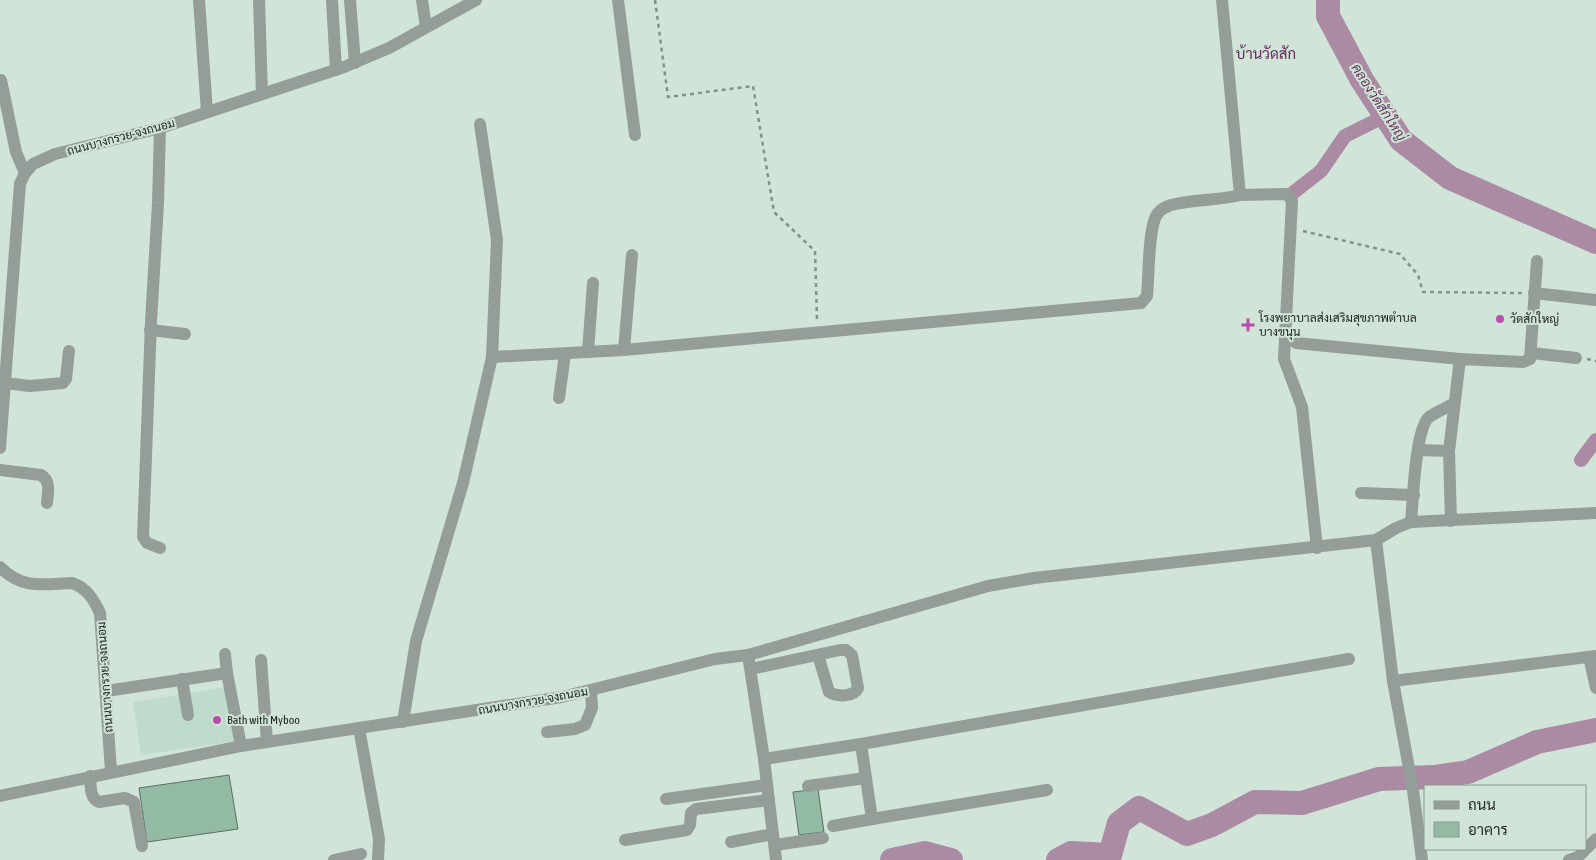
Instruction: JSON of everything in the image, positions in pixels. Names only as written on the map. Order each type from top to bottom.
[{"type":"street","points":[[199,0],[208,112]]},
{"type":"street","points":[[259,0],[262,94]]},
{"type":"street","points":[[332,0],[336,70]]},
{"type":"street","points":[[350,0],[355,63]]},
{"type":"street","points":[[422,0],[426,27]]},
{"type":"street","name":"ถนนบางกรวย-จงถนอม","points":[[25,173],[33,164],[55,154],[160,128],[355,63],[389,48],[476,0]]},
{"type":"street","points":[[618,0],[635,135]]},
{"type":"street","points":[[1222,0],[1240,195]]},
{"type":"street","points":[[0,448],[5,383],[5,304],[20,184],[25,173],[16,152],[1,80]]},
{"type":"street","points":[[403,722],[416,641],[456,509],[492,357],[498,240],[480,124]]},
{"type":"street","points":[[160,128],[158,203],[150,330],[143,537],[147,543],[160,548]]},
{"type":"street","points":[[492,357],[624,350],[1141,302],[1147,296],[1152,232],[1160,210],[1171,205],[1221,200],[1240,195],[1287,194],[1291,196],[1291,230],[1284,359],[1302,407],[1317,548]]},
{"type":"street","points":[[624,350],[632,255]]},
{"type":"street","points":[[1296,343],[1460,359],[1523,362],[1530,359],[1532,353],[1537,261]]},
{"type":"street","points":[[588,352],[593,283]]},
{"type":"street","points":[[1534,293],[1596,300]]},
{"type":"street","points":[[150,330],[185,334]]},
{"type":"street","points":[[5,383],[30,386],[63,383],[66,379],[69,351]]},
{"type":"street","points":[[1532,353],[1576,358]]},
{"type":"street","points":[[559,398],[565,354]]},
{"type":"street","points":[[1451,521],[1449,451],[1453,404],[1460,359]]},
{"type":"street","points":[[1411,522],[1422,427],[1429,417],[1453,404]]},
{"type":"street","points":[[1418,450],[1449,451]]},
{"type":"street","points":[[0,470],[41,475],[46,478],[48,482],[47,503]]},
{"type":"street","points":[[1361,493],[1414,494]]},
{"type":"street","points":[[1422,860],[1410,773],[1393,682],[1376,540],[1396,528],[1411,522],[1596,513]]},
{"type":"street","name":"ถนนบางกรวย-จงถนอม","points":[[0,796],[111,771],[241,746],[480,711],[591,691],[715,659],[748,655],[988,586],[1034,578],[1376,540]]},
{"type":"street","name":"ถนนบางกรวย-จงถนอม","points":[[0,567],[14,580],[25,584],[72,583],[79,585],[93,599],[100,613],[111,771]]},
{"type":"street","points":[[225,654],[241,746]]},
{"type":"street","points":[[748,655],[752,669],[776,860]]},
{"type":"street","points":[[752,669],[818,655]]},
{"type":"street","points":[[1393,682],[1592,657],[1596,688]]},
{"type":"street","points":[[261,660],[267,742]]},
{"type":"street","points":[[764,759],[1349,660]]},
{"type":"street","points":[[106,691],[227,673]]},
{"type":"street","points":[[182,680],[188,715]]},
{"type":"street","points":[[548,732],[575,729],[585,725],[592,708],[591,691]]},
{"type":"street","points":[[359,728],[379,839],[378,860]]},
{"type":"street","points":[[861,744],[872,819]]},
{"type":"street","points":[[90,776],[92,798],[95,801],[125,798],[134,802],[142,846]]},
{"type":"street","points":[[808,786],[866,778]]},
{"type":"street","points":[[666,799],[766,785]]},
{"type":"street","points":[[833,826],[1047,790]]},
{"type":"street","points":[[625,840],[688,830],[691,813],[696,809],[769,800]]},
{"type":"street","points":[[731,842],[822,838]]},
{"type":"street","points":[[1586,849],[1596,840]]},
{"type":"street","points":[[1569,860],[1578,857],[1585,850]]},
{"type":"street","points":[[334,860],[361,854]]},
{"type":"path","points":[[655,0],[668,97],[753,86],[774,212],[815,251],[817,333]]},
{"type":"path","points":[[1291,230],[1301,230],[1400,254],[1418,275],[1423,292],[1534,293]]},
{"type":"shaded area","points":[[226,687],[237,741],[141,755],[133,702]]},
{"type":"building","points":[[229,775],[238,829],[147,842],[139,788]]},
{"type":"building","points":[[818,789],[824,832],[799,835],[793,792]]},
{"type":"waterway","name":"คลองวัดสักใหญ่","points":[[1328,0],[1328,16],[1362,80],[1401,140],[1450,178],[1596,242]]},
{"type":"waterway","points":[[1294,192],[1321,171],[1345,136],[1385,116]]},
{"type":"waterway","points":[[1581,460],[1596,440]]},
{"type":"waterway","points":[[1058,860],[1071,853],[1110,855],[1119,823],[1139,808],[1187,834],[1212,825],[1255,802],[1302,803],[1379,779],[1434,777],[1468,772],[1537,742],[1596,730]]},
{"type":"waterway","points":[[892,860],[925,853],[951,860]]},
{"type":"place","name":"วัดสักใหญ่","points":[[1500,319]]},
{"type":"place","name":"โรงพยาบาลส่งเสริมสุขภาพตำบล บางขนุน","points":[[1248,325]]},
{"type":"place","name":"Bath with Myboo","points":[[217,720]]},
{"type":"district","name":"บ้านวัดสัก","points":[[1266,54]]}]
